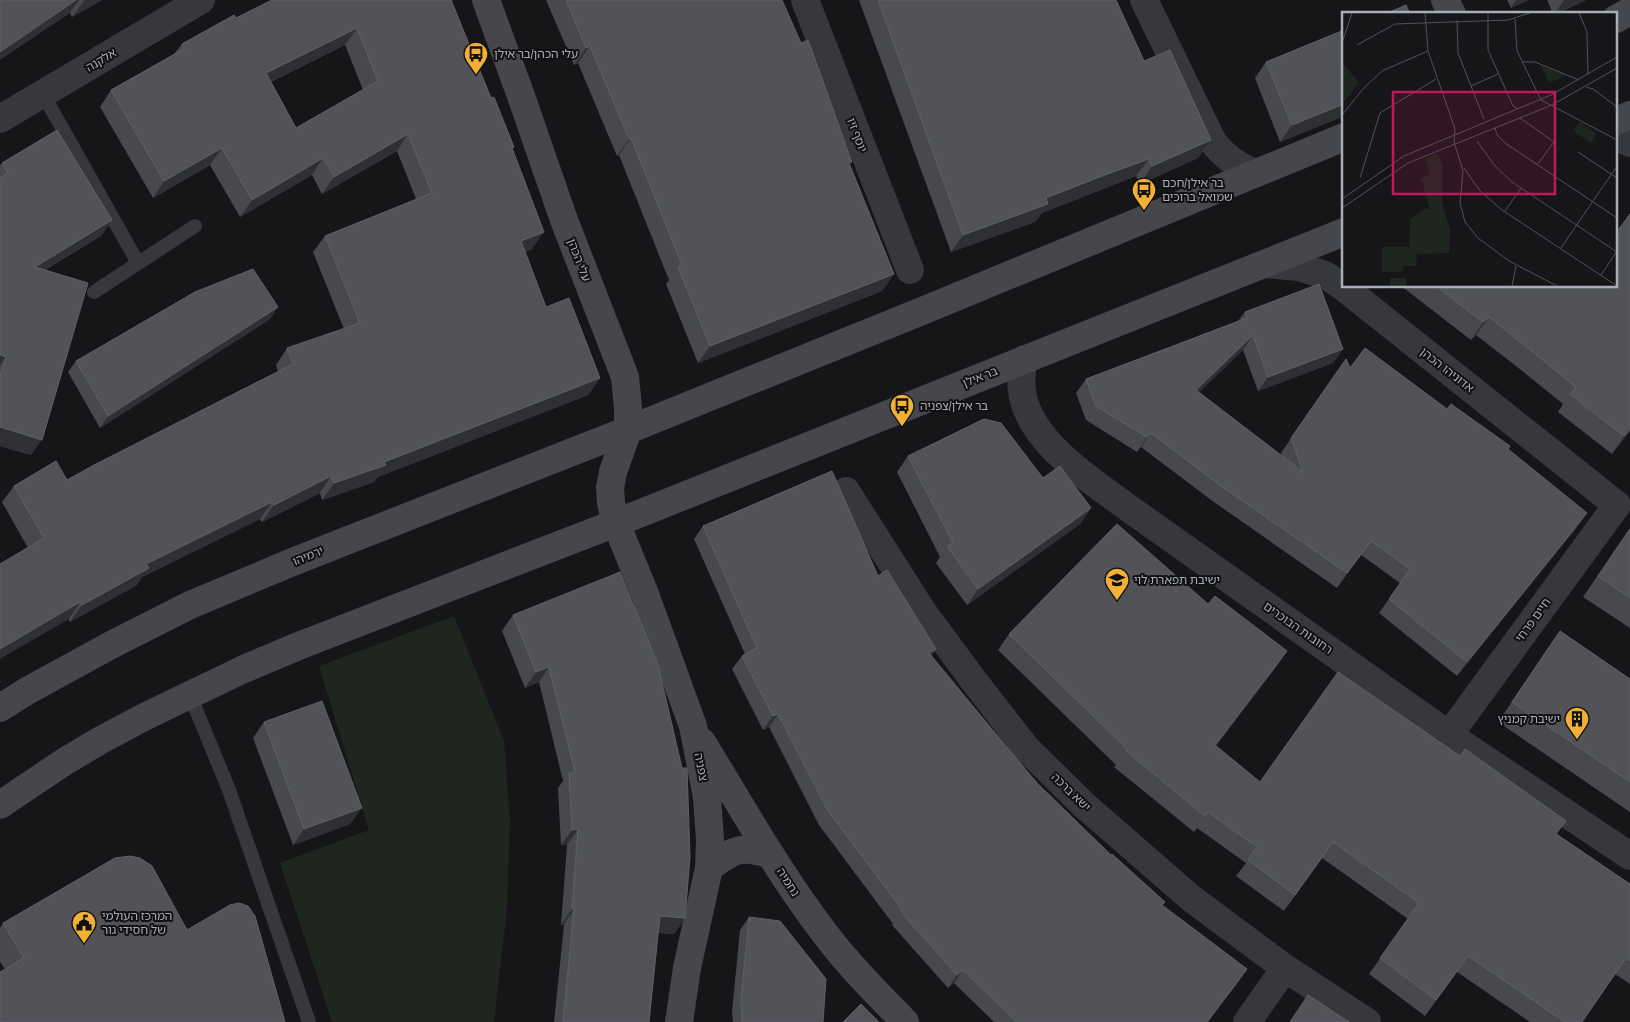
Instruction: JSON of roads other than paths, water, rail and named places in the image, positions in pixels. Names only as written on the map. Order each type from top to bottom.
[{"type":"street","name":"אלקנה","points":[[0,119],[201,0]]},
{"type":"street","name":"עלי הכהן","points":[[486,0],[522,96],[564,220],[621,366],[627,393],[628,430],[611,483],[611,503],[616,523]]},
{"type":"street","name":"יוסף זיו","points":[[805,0],[910,270]]},
{"type":"street","points":[[1144,0],[1213,142],[1228,158],[1257,173]]},
{"type":"street","points":[[1445,0],[1451,12]]},
{"type":"street","points":[[1618,17],[1630,11]]},
{"type":"street","points":[[1618,121],[1630,115]]},
{"type":"street","points":[[628,430],[1342,138]]},
{"type":"street","points":[[1618,138],[1630,143]]},
{"type":"street","name":"בר אילן","points":[[616,523],[1342,233]]},
{"type":"street","name":"אדוניהו הכהן","points":[[1265,264],[1299,267],[1325,274],[1342,287]]},
{"type":"street","name":"אדוניהו הכהן","points":[[1344,288],[1617,505]]},
{"type":"street","name":"רחובות הבוכרים","points":[[1024,359],[1021,385],[1027,411],[1042,435],[1078,471],[1449,735],[1630,856]]},
{"type":"street","name":"ירמיהו","points":[[0,708],[111,645],[190,605],[305,557],[628,430]]},
{"type":"street","name":"ישא ברכה","points":[[846,492],[923,612],[1026,748],[1085,806],[1192,899],[1285,968],[1368,1022]]},
{"type":"street","name":"חיים פרחי","points":[[1449,735],[1617,505]]},
{"type":"street","points":[[0,805],[64,762],[106,737],[244,669],[301,645],[616,523]]},
{"type":"street","name":"צפניה","points":[[616,523],[645,594],[693,726],[707,797],[710,840],[709,868],[687,968],[680,1022]]},
{"type":"street","name":"נחמיה","points":[[693,726],[798,897],[827,936],[873,990],[906,1022]]},
{"type":"street","points":[[709,868],[726,855],[738,850],[753,849],[771,855]]},
{"type":"street","points":[[1247,1022],[1285,968]]},
{"type":"lane","points":[[43,94],[138,263]]},
{"type":"lane","points":[[94,292],[195,226]]},
{"type":"lane","points":[[190,695],[232,799],[309,1022]]},
{"type":"place","name":"עלי הכהן/בר אילן","points":[[476,75]]},
{"type":"place","name":"בר אילן/חכם שמואל ברוכים","points":[[1144,211]]},
{"type":"place","name":"בר אילן/צפניה","points":[[902,427]]},
{"type":"place","name":"ישיבת תפארת לוי","points":[[1117,601]]},
{"type":"place","name":"ישיבת קמניץ","points":[[1577,740]]},
{"type":"place","name":"המרכז העולמי של חסידי גור","points":[[84,944]]}]
